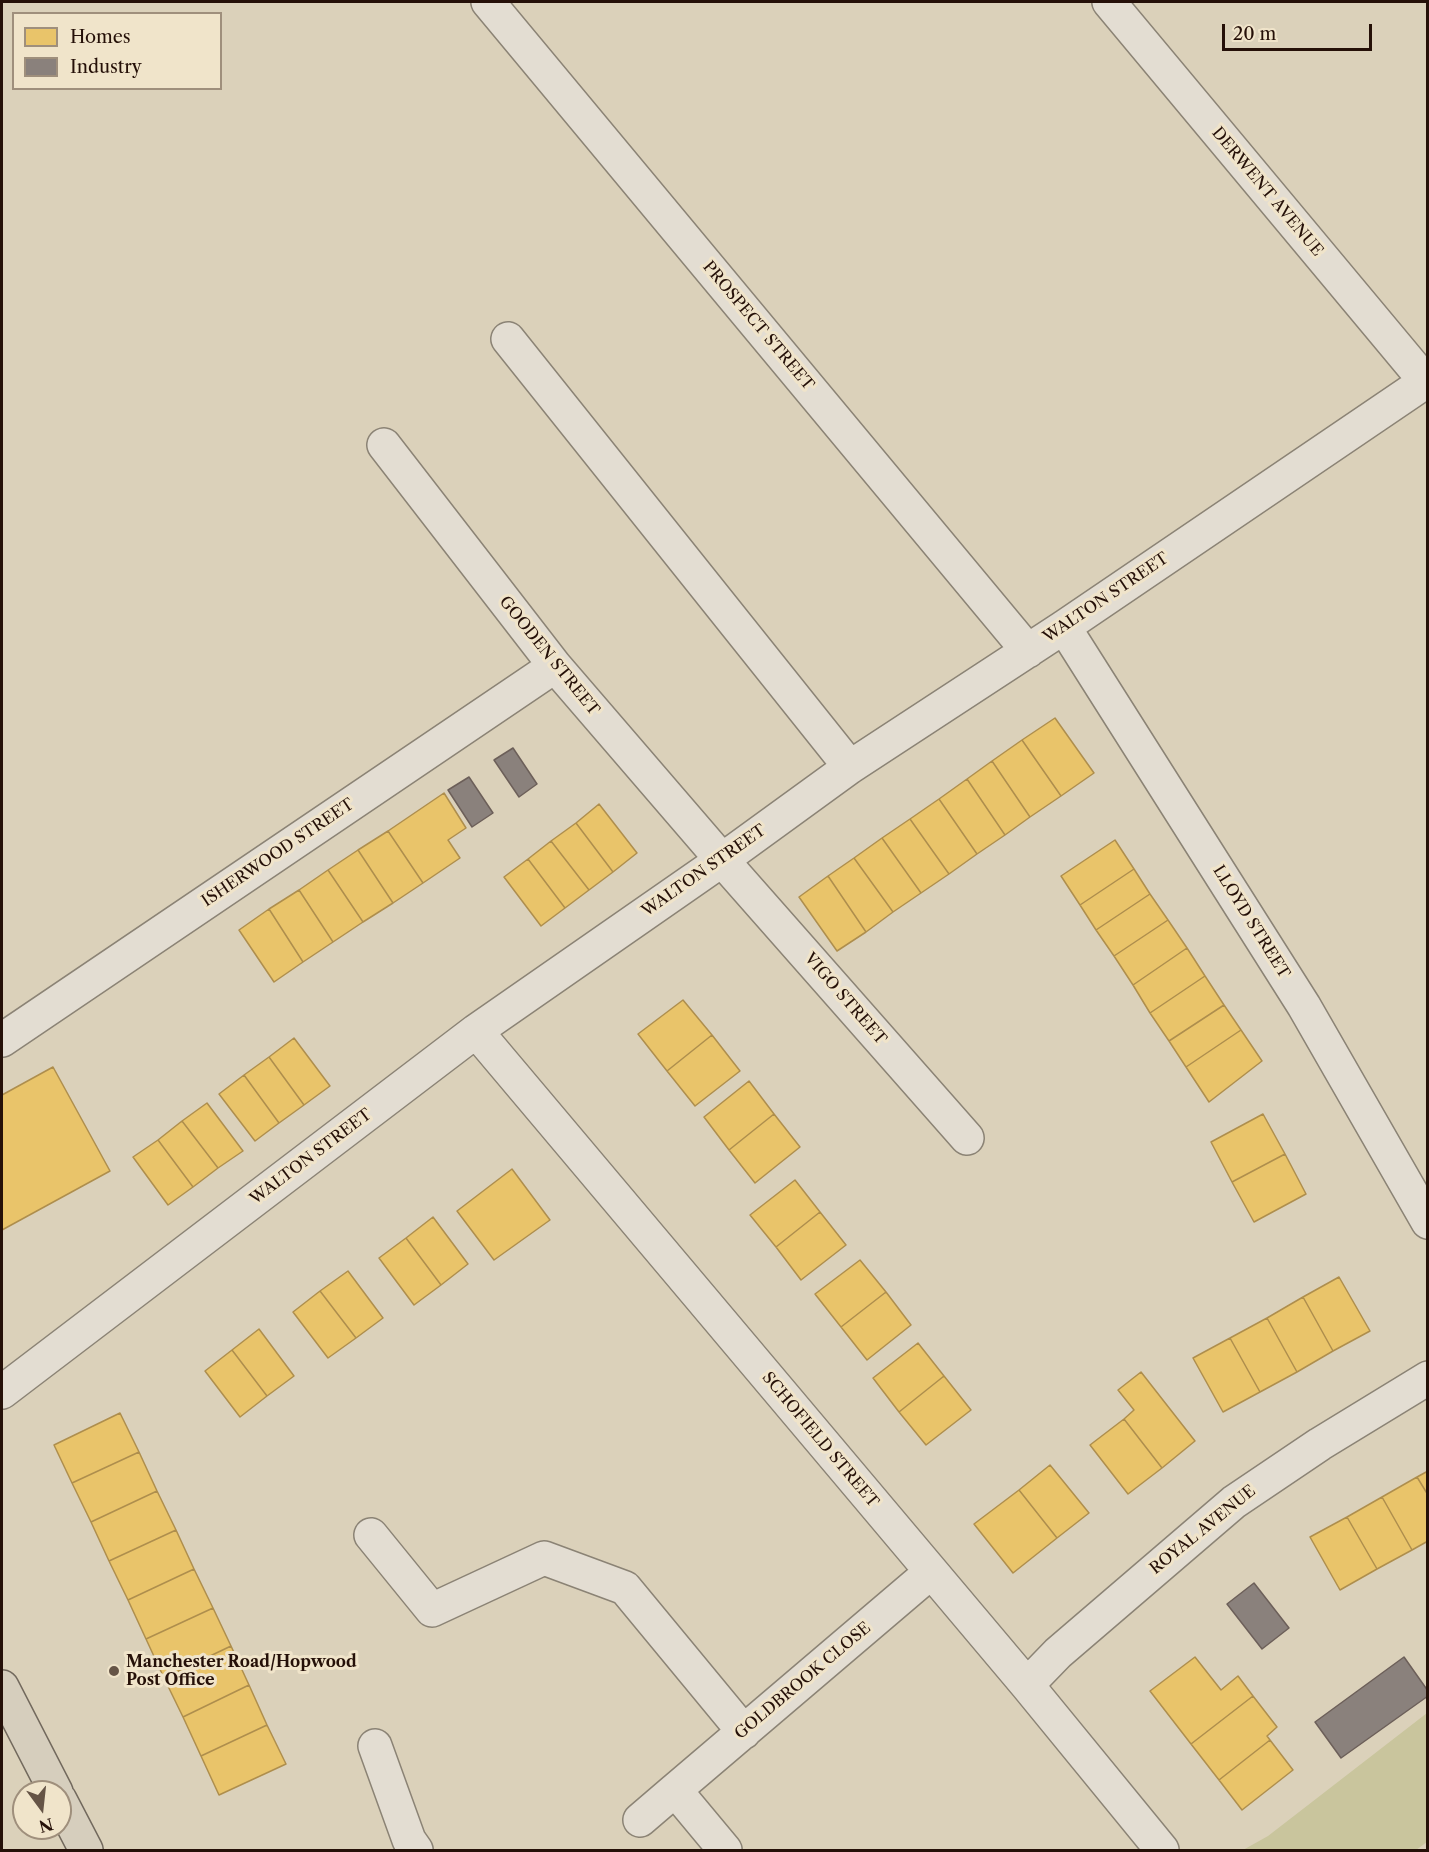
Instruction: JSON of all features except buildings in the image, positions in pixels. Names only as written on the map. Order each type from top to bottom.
[{"type":"main road","points":[[2,1687],[50,1780]]},
{"type":"main road","points":[[72,1824],[86,1851]]},
{"type":"street","name":"PROSPECT STREET","points":[[488,2],[1028,651]]},
{"type":"street","name":"DERWENT AVENUE","points":[[1109,2],[1426,381]]},
{"type":"street","points":[[508,339],[850,767]]},
{"type":"street","name":"WALTON STREET","points":[[2,1392],[476,1031],[722,860],[850,767],[1065,627],[1426,381]]},
{"type":"street","name":"GOODEN STREET","points":[[384,445],[555,666],[722,860]]},
{"type":"street","name":"LLOYD STREET","points":[[1065,627],[1304,1006],[1428,1222]]},
{"type":"street","name":"ISHERWOOD STREET","points":[[2,1040],[555,666]]},
{"type":"street","name":"VIGO STREET","points":[[722,860],[967,1138]]},
{"type":"street","name":"SCHOFIELD STREET","points":[[476,1031],[1027,1685],[1162,1851]]},
{"type":"street","name":"ROYAL AVENUE","points":[[1027,1685],[1058,1653],[1234,1502],[1320,1443],[1428,1378]]},
{"type":"street","points":[[370,1535],[432,1610],[544,1558],[625,1588],[744,1732]]},
{"type":"street","name":"GOLDBROOK CLOSE","points":[[640,1820],[932,1572]]},
{"type":"street","points":[[375,1746],[409,1840],[416,1851]]},
{"type":"street","points":[[675,1790],[725,1851]]},
{"type":"shaded area","points":[[1427,1713],[1427,1842],[1416,1850],[1243,1850],[1268,1836]]},
{"type":"place","name":"Manchester Road/Hopwood Post Office","points":[[114,1671]]}]
